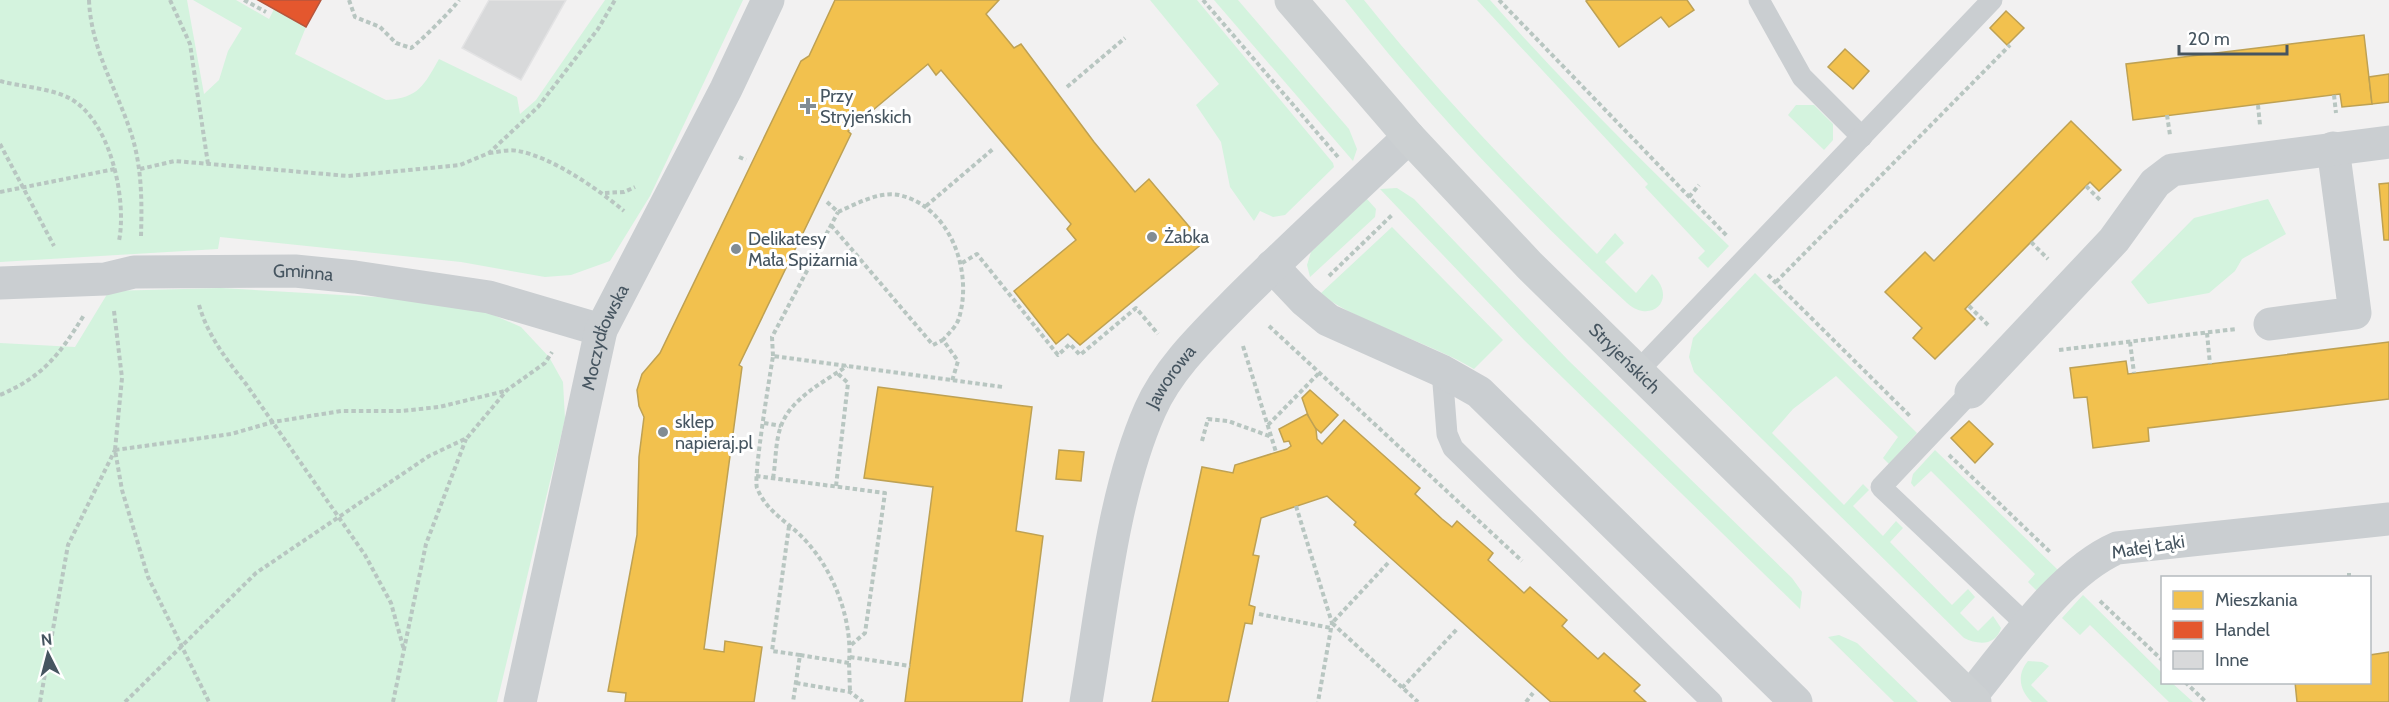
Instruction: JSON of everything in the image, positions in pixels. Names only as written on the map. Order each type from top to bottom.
[{"type":"street","name":"Moczydłowska","points":[[520,702],[601,330],[726,89],[768,0]]},
{"type":"street","name":"Stryjeńskich","points":[[1291,0],[1409,137],[1529,265],[1972,700]]},
{"type":"street","name":"Jaworowa","points":[[1086,702],[1114,540],[1128,475],[1150,411],[1194,345],[1272,266],[1409,137]]},
{"type":"street","points":[[1971,392],[2114,240],[2156,183],[2172,170],[2389,142]]},
{"type":"street","points":[[2270,324],[2355,313],[2333,148]]},
{"type":"street","points":[[1272,266],[1304,300],[1328,320],[1442,371],[1479,392],[1796,702]]},
{"type":"street","name":"Gminna","points":[[0,283],[102,280],[190,272],[295,272],[355,277],[489,297],[570,323],[601,330]]},
{"type":"street","name":"Małej Łąki","points":[[1972,700],[2028,627],[2084,566],[2117,548],[2389,519]]},
{"type":"lane","points":[[1759,0],[1802,77],[1862,136]]},
{"type":"lane","points":[[1637,372],[1992,0]]},
{"type":"lane","points":[[1442,371],[1447,434],[1459,456],[1712,702]]},
{"type":"lane","points":[[1971,392],[1881,486],[2028,627]]},
{"type":"path","points":[[89,0],[92,31],[111,88],[131,134],[140,169],[141,246],[102,280]]},
{"type":"path","points":[[170,0],[190,44],[208,164]]},
{"type":"path","points":[[244,0],[266,12]]},
{"type":"path","points":[[349,0],[355,17],[380,27],[396,43],[411,48],[424,39],[436,22],[459,0]]},
{"type":"path","points":[[489,153],[538,107],[598,29],[615,0]]},
{"type":"path","points":[[1203,0],[1345,165]]},
{"type":"path","points":[[1499,0],[1733,241]]},
{"type":"path","points":[[1067,87],[1125,38]]},
{"type":"path","points":[[1776,282],[2010,45]]},
{"type":"path","points":[[0,81],[71,99],[86,112],[98,130],[115,169],[121,206],[121,231],[116,259],[52,363],[36,376],[0,395]]},
{"type":"path","points":[[0,144],[24,188],[102,280],[113,307],[122,378],[115,450],[122,490],[148,578],[209,702]]},
{"type":"path","points":[[926,206],[993,149]]},
{"type":"path","points":[[140,169],[175,161],[348,176],[460,165],[489,153],[516,150],[536,156],[604,193],[653,231]]},
{"type":"path","points":[[739,157],[746,160]]},
{"type":"path","points":[[0,192],[115,169]]},
{"type":"path","points":[[1689,197],[1699,185]]},
{"type":"path","points":[[831,225],[933,345],[943,340],[959,321],[964,291],[962,263],[951,237],[926,206],[898,195],[881,195],[838,212],[831,225],[772,337],[772,356],[756,485],[768,508],[815,550],[831,576],[846,621],[851,646],[850,692]]},
{"type":"path","points":[[827,202],[838,212]]},
{"type":"path","points":[[1324,281],[1393,214]]},
{"type":"path","points":[[962,263],[977,254],[1058,355],[1070,344],[1080,355],[1136,308],[1165,342]]},
{"type":"path","points":[[1762,269],[1913,419]]},
{"type":"path","points":[[190,272],[205,326],[224,357],[273,422],[365,555],[391,603],[404,650]]},
{"type":"path","points":[[1259,331],[1276,321]]},
{"type":"path","points":[[393,702],[426,544],[467,438],[507,390],[545,363],[570,323]]},
{"type":"path","points":[[2011,350],[2032,353],[2270,324]]},
{"type":"path","points":[[1269,326],[1529,567]]},
{"type":"path","points":[[2207,333],[2210,364]]},
{"type":"path","points":[[943,340],[958,361],[952,381]]},
{"type":"path","points":[[1233,347],[1241,342],[1276,452]]},
{"type":"path","points":[[2130,342],[2134,373]]},
{"type":"path","points":[[772,356],[1003,387]]},
{"type":"path","points":[[773,478],[781,426],[804,395],[848,366]]},
{"type":"path","points":[[836,486],[848,384],[837,373]]},
{"type":"path","points":[[1268,425],[1319,373]]},
{"type":"path","points":[[115,450],[231,434],[273,422],[341,411],[401,411],[439,407],[507,390]]},
{"type":"path","points":[[1202,441],[1208,419],[1228,421],[1272,437]]},
{"type":"path","points":[[764,423],[781,426]]},
{"type":"path","points":[[125,702],[256,573],[429,456],[467,438]]},
{"type":"path","points":[[1941,446],[2054,556]]},
{"type":"path","points":[[40,702],[69,544],[115,450]]},
{"type":"path","points":[[756,476],[885,493],[865,633],[851,646]]},
{"type":"path","points":[[1296,506],[1332,626],[1318,702]]},
{"type":"path","points":[[789,526],[772,651],[849,663]]},
{"type":"path","points":[[1332,626],[1388,563]]},
{"type":"path","points":[[2097,598],[2161,658]]},
{"type":"path","points":[[1260,614],[1332,626],[1418,702]]},
{"type":"path","points":[[1402,688],[1458,628]]},
{"type":"path","points":[[793,702],[800,655]]},
{"type":"path","points":[[850,657],[910,666]]},
{"type":"path","points":[[796,683],[850,692],[862,702]]},
{"type":"path","points":[[2188,684],[2206,702]]},
{"type":"path","points":[[1526,702],[1533,693]]},
{"type":"green space","points":[[0,0],[187,0],[204,94],[219,80],[228,51],[242,28],[193,0],[236,0],[269,19],[274,9],[306,27],[295,54],[386,100],[413,93],[424,83],[439,59],[517,97],[520,114],[536,100],[605,0],[743,0],[650,196],[610,261],[571,275],[545,277],[461,262],[220,237],[218,249],[0,262]]},
{"type":"green space","points":[[1150,0],[1197,0],[1333,163],[1334,167],[1285,215],[1273,217],[1260,211],[1254,221],[1230,187],[1221,142],[1196,105],[1219,84]]},
{"type":"green space","points":[[1214,0],[1238,0],[1349,129],[1357,149],[1353,161]]},
{"type":"green space","points":[[1345,0],[1364,0],[1477,130],[1597,254],[1615,233],[1624,243],[1605,262],[1636,293],[1652,274],[1660,283],[1663,292],[1659,306],[1645,311],[1636,309],[1627,303],[1552,232],[1445,119]]},
{"type":"green space","points":[[1477,0],[1490,0],[1577,95],[1729,246],[1708,268],[1698,258],[1705,251],[1645,187],[1648,184]]},
{"type":"green space","points":[[1796,105],[1814,105],[1833,124],[1833,140],[1824,150],[1788,115]]},
{"type":"green space","points":[[1397,188],[1414,199],[1568,360],[1792,578],[1802,592],[1800,609],[1524,340],[1380,189]]},
{"type":"green space","points":[[1366,198],[1376,209],[1375,217],[1310,277],[1307,265],[1311,252]]},
{"type":"green space","points":[[2268,199],[2286,234],[2242,259],[2235,271],[2209,293],[2148,304],[2131,282],[2194,218]]},
{"type":"green space","points":[[1392,227],[1503,340],[1474,369],[1357,316],[1320,294]]},
{"type":"green space","points":[[1755,273],[1917,433],[1889,464],[1883,458],[1898,437],[1836,376],[1793,409],[1772,433],[1844,505],[1863,484],[1869,490],[1853,506],[1883,536],[1896,521],[1903,528],[1890,542],[1952,605],[1968,589],[1975,597],[1960,613],[1978,631],[1993,616],[2001,628],[1999,634],[1991,641],[1981,643],[1964,638],[1694,372],[1689,357],[1693,338]]},
{"type":"green space","points":[[221,288],[411,299],[482,310],[521,327],[549,357],[563,382],[565,419],[497,702],[0,702],[0,343],[75,347],[109,291]]},
{"type":"green space","points":[[1935,450],[2058,570],[2038,592],[2028,582],[2035,574],[1931,471],[1914,487],[1911,483],[1913,474]]},
{"type":"green space","points":[[2083,595],[2161,672],[2161,684],[2173,684],[2193,702],[2169,702],[2090,625],[2080,635],[2062,618]]},
{"type":"green space","points":[[1839,635],[1857,643],[1918,702],[1894,702],[1828,637]]},
{"type":"green space","points":[[2028,661],[2042,662],[2049,666],[2031,685],[2048,702],[2032,702],[2022,688],[2022,672]]},
{"type":"building: Mieszkania","points":[[835,0],[999,0],[986,14],[1014,48],[1021,44],[1094,142],[1135,192],[1149,179],[1203,243],[1080,345],[1068,334],[1056,344],[1014,291],[1076,240],[1067,229],[1071,224],[941,70],[936,75],[928,64],[848,131],[851,134],[739,365],[742,367],[704,649],[724,652],[725,641],[762,647],[754,702],[625,702],[626,693],[608,691],[637,535],[639,457],[644,417],[639,406],[637,390],[642,374],[660,353],[801,61],[809,56]]},
{"type":"building: Mieszkania","points":[[1687,0],[1694,10],[1669,27],[1661,17],[1619,47],[1586,1]]},
{"type":"building: Mieszkania","points":[[2006,11],[2024,28],[2007,45],[1990,28]]},
{"type":"building: Mieszkania","points":[[2364,35],[2372,104],[2342,107],[2340,94],[2133,120],[2126,64]]},
{"type":"building: Mieszkania","points":[[1845,49],[1869,71],[1853,89],[1828,67]]},
{"type":"building: Mieszkania","points":[[2389,74],[2389,102],[2372,104],[2369,77]]},
{"type":"building: Mieszkania","points":[[2071,121],[2121,170],[2099,191],[2090,182],[2086,186],[1965,309],[1975,319],[1935,359],[1913,338],[1922,328],[1885,292],[1925,252],[1934,261]]},
{"type":"building: Mieszkania","points":[[2389,183],[2389,240],[2384,240],[2379,184]]},
{"type":"building: Mieszkania","points":[[2389,342],[2389,399],[2148,428],[2149,441],[2093,448],[2087,397],[2074,398],[2070,368],[2126,361],[2128,374]]},
{"type":"building: Mieszkania","points":[[878,387],[1032,407],[1016,531],[1043,536],[1022,702],[905,702],[933,487],[864,478]]},
{"type":"building: Mieszkania","points":[[1310,390],[1338,415],[1321,433],[1311,424],[1302,398]]},
{"type":"building: Mieszkania","points":[[1307,414],[1316,429],[1317,439],[1322,444],[1344,420],[1420,488],[1415,494],[1442,519],[1452,527],[1457,521],[1493,553],[1488,560],[1524,593],[1530,587],[1567,620],[1562,626],[1598,659],[1604,653],[1640,685],[1634,691],[1646,702],[1551,702],[1354,525],[1356,522],[1327,496],[1261,518],[1253,555],[1259,556],[1249,605],[1255,607],[1252,624],[1245,623],[1228,702],[1152,702],[1202,467],[1233,473],[1235,465],[1287,449],[1291,446],[1289,441],[1284,442],[1279,429]]},
{"type":"building: Mieszkania","points":[[1969,421],[1993,444],[1975,463],[1951,438]]},
{"type":"building: Mieszkania","points":[[1059,450],[1084,452],[1081,481],[1056,479]]},
{"type":"building: Mieszkania","points":[[2389,652],[2389,702],[2297,702],[2295,684],[2371,684],[2371,655]]},
{"type":"building: Handel","points":[[258,0],[321,0],[306,27]]},
{"type":"building: Inne","points":[[489,0],[566,0],[521,80],[462,48]]},
{"type":"place","name":"Przy Stryjeńskich","points":[[808,106]]},
{"type":"place","name":"Żabka","points":[[1152,237]]},
{"type":"place","name":"Delikatesy Mała Spiżarnia","points":[[736,249]]},
{"type":"place","name":"sklep napieraj.pl","points":[[663,432]]}]
